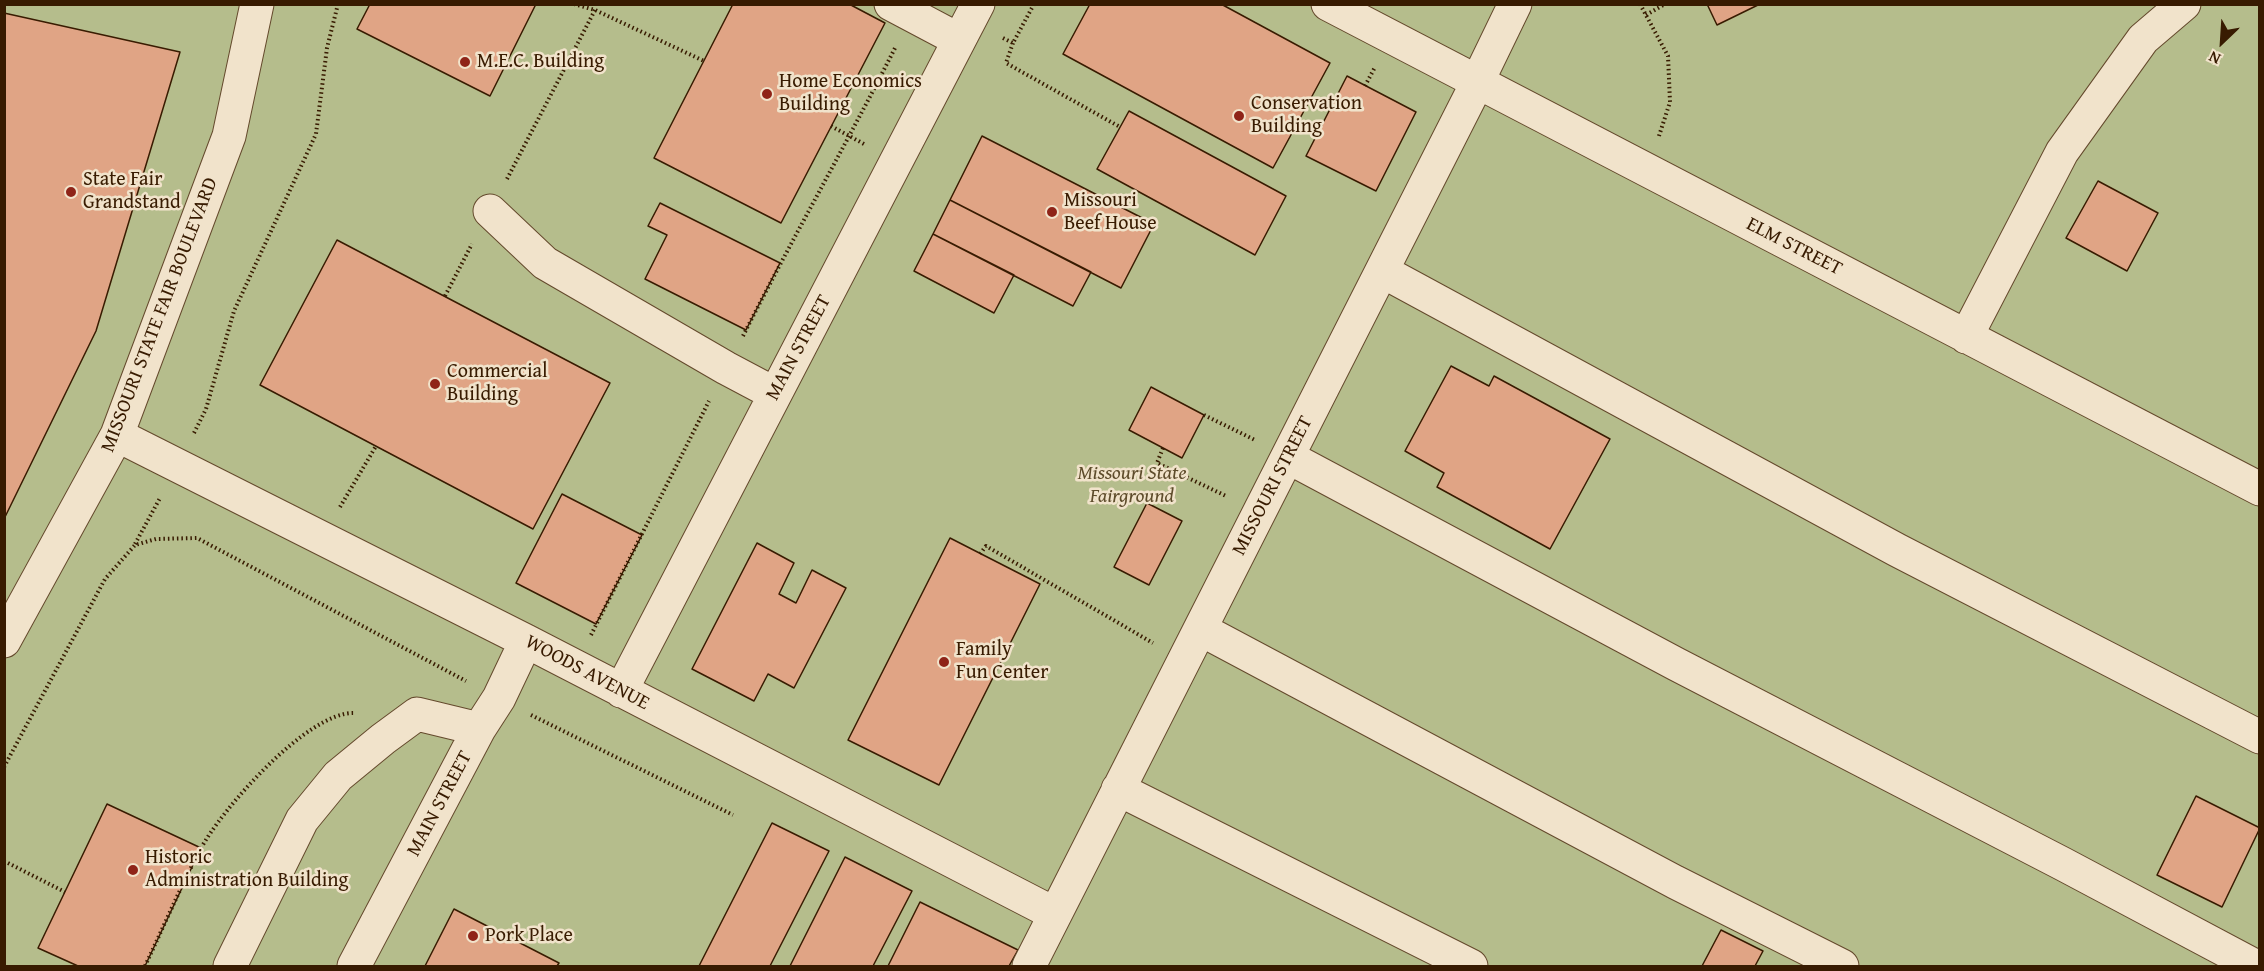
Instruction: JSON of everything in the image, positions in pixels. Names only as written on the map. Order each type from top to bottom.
[{"type":"street","name":"MISSOURI STATE FAIR BOULEVARD","points":[[4,641],[117,435],[229,136],[257,4]]},
{"type":"street","points":[[891,4],[959,40]]},
{"type":"street","name":"MAIN STREET","points":[[621,691],[978,4]]},
{"type":"street","name":"ELM STREET","points":[[1328,4],[1966,337],[2256,482]]},
{"type":"street","name":"MISSOURI STREET","points":[[1029,966],[1478,83],[1515,4]]},
{"type":"street","points":[[1966,337],[2062,152],[2143,39],[2184,4]]},
{"type":"street","points":[[490,211],[545,263],[775,394]]},
{"type":"street","points":[[1382,272],[1897,550],[2259,737]]},
{"type":"street","name":"WOODS AVENUE","points":[[117,435],[526,641],[1055,914]]},
{"type":"street","points":[[1288,457],[1676,664],[2255,966]]},
{"type":"street","points":[[1200,629],[1675,882],[1842,966]]},
{"type":"street","name":"MAIN STREET","points":[[354,966],[479,729],[499,698],[526,641]]},
{"type":"street","points":[[230,966],[302,820],[338,776],[417,714],[479,729]]},
{"type":"street","points":[[1118,789],[1471,966]]},
{"type":"path","points":[[4,767],[105,579],[135,545],[206,409],[234,311],[316,134],[327,48],[338,4]]},
{"type":"path","points":[[574,4],[596,10],[704,61]]},
{"type":"path","points":[[1640,4],[1668,56],[1670,102],[1648,171]]},
{"type":"path","points":[[1646,15],[1665,4]]},
{"type":"path","points":[[445,296],[596,10]]},
{"type":"path","points":[[1014,43],[1006,63],[1120,127]]},
{"type":"path","points":[[1204,415],[1288,457]]},
{"type":"path","points":[[322,538],[376,446]]},
{"type":"path","points":[[1163,448],[1157,463],[1259,512]]},
{"type":"path","points":[[135,545],[156,539],[197,538],[499,698],[733,815]]},
{"type":"path","points":[[980,554],[986,546],[1184,660]]},
{"type":"path","points":[[145,966],[201,848],[223,815],[257,776],[302,734],[345,713],[357,713]]},
{"type":"path","points":[[4,861],[65,892]]},
{"type":"green space","name":"Missouri State Fairground","points":[[5,5],[2259,5],[2259,966],[5,966]]},
{"type":"building","name":"M.E.C. Building","points":[[370,4],[536,4],[490,96],[357,29]]},
{"type":"building","name":"Home Economics Building","points":[[733,4],[849,4],[885,23],[781,223],[654,158]]},
{"type":"building","name":"Conservation Building","points":[[1090,4],[1221,4],[1330,63],[1273,168],[1063,54]]},
{"type":"building","points":[[1707,4],[1760,4],[1717,25]]},
{"type":"building","name":"State Fair Grandstand","points":[[4,13],[180,52],[96,331],[4,519]]},
{"type":"building","points":[[1347,76],[1416,112],[1376,191],[1306,156]]},
{"type":"building","points":[[1129,111],[1286,196],[1255,255],[1097,169]]},
{"type":"building","name":"Missouri Beef House","points":[[982,136],[1154,224],[1121,288],[950,200]]},
{"type":"building","points":[[2098,181],[2158,213],[2127,271],[2066,238]]},
{"type":"building","points":[[950,200],[1091,272],[1073,306],[933,234]]},
{"type":"building","points":[[660,203],[780,263],[746,330],[645,279],[667,235],[648,226]]},
{"type":"building","points":[[933,234],[1014,275],[994,313],[914,271]]},
{"type":"building","name":"Commercial Building","points":[[337,240],[610,383],[533,529],[260,385]]},
{"type":"building","points":[[1451,366],[1489,386],[1494,376],[1610,439],[1550,549],[1437,487],[1444,473],[1405,451]]},
{"type":"building","points":[[1151,387],[1204,415],[1182,458],[1129,430]]},
{"type":"building","points":[[562,494],[642,535],[596,624],[516,583]]},
{"type":"building","points":[[1147,503],[1182,521],[1149,585],[1114,567]]},
{"type":"building","name":"Family Fun Center","points":[[950,538],[1040,584],[939,785],[848,740]]},
{"type":"building","points":[[757,543],[794,563],[779,594],[796,603],[812,570],[846,588],[794,688],[768,674],[754,701],[692,669]]},
{"type":"building","points":[[2196,796],[2260,828],[2222,907],[2157,875]]},
{"type":"building","name":"Historic Administration Building","points":[[107,804],[201,848],[145,966],[78,966],[38,948]]},
{"type":"building","points":[[772,823],[829,851],[770,966],[699,966]]},
{"type":"building","points":[[845,857],[912,891],[873,966],[790,966]]},
{"type":"building","points":[[920,902],[1018,950],[1009,966],[888,966]]},
{"type":"building","name":"Pork Place","points":[[454,909],[559,963],[557,966],[425,966]]},
{"type":"building","points":[[1721,930],[1763,951],[1755,966],[1702,966]]},
{"type":"place","name":"M.E.C. Building","points":[[465,62]]},
{"type":"place","name":"Home Economics Building","points":[[767,94]]},
{"type":"place","name":"Conservation Building","points":[[1239,116]]},
{"type":"place","name":"State Fair Grandstand","points":[[71,192]]},
{"type":"place","name":"Missouri Beef House","points":[[1052,212]]},
{"type":"place","name":"Commercial Building","points":[[435,384]]},
{"type":"place","name":"Family Fun Center","points":[[944,662]]},
{"type":"place","name":"Historic Administration Building","points":[[133,870]]},
{"type":"place","name":"Pork Place","points":[[473,936]]}]
